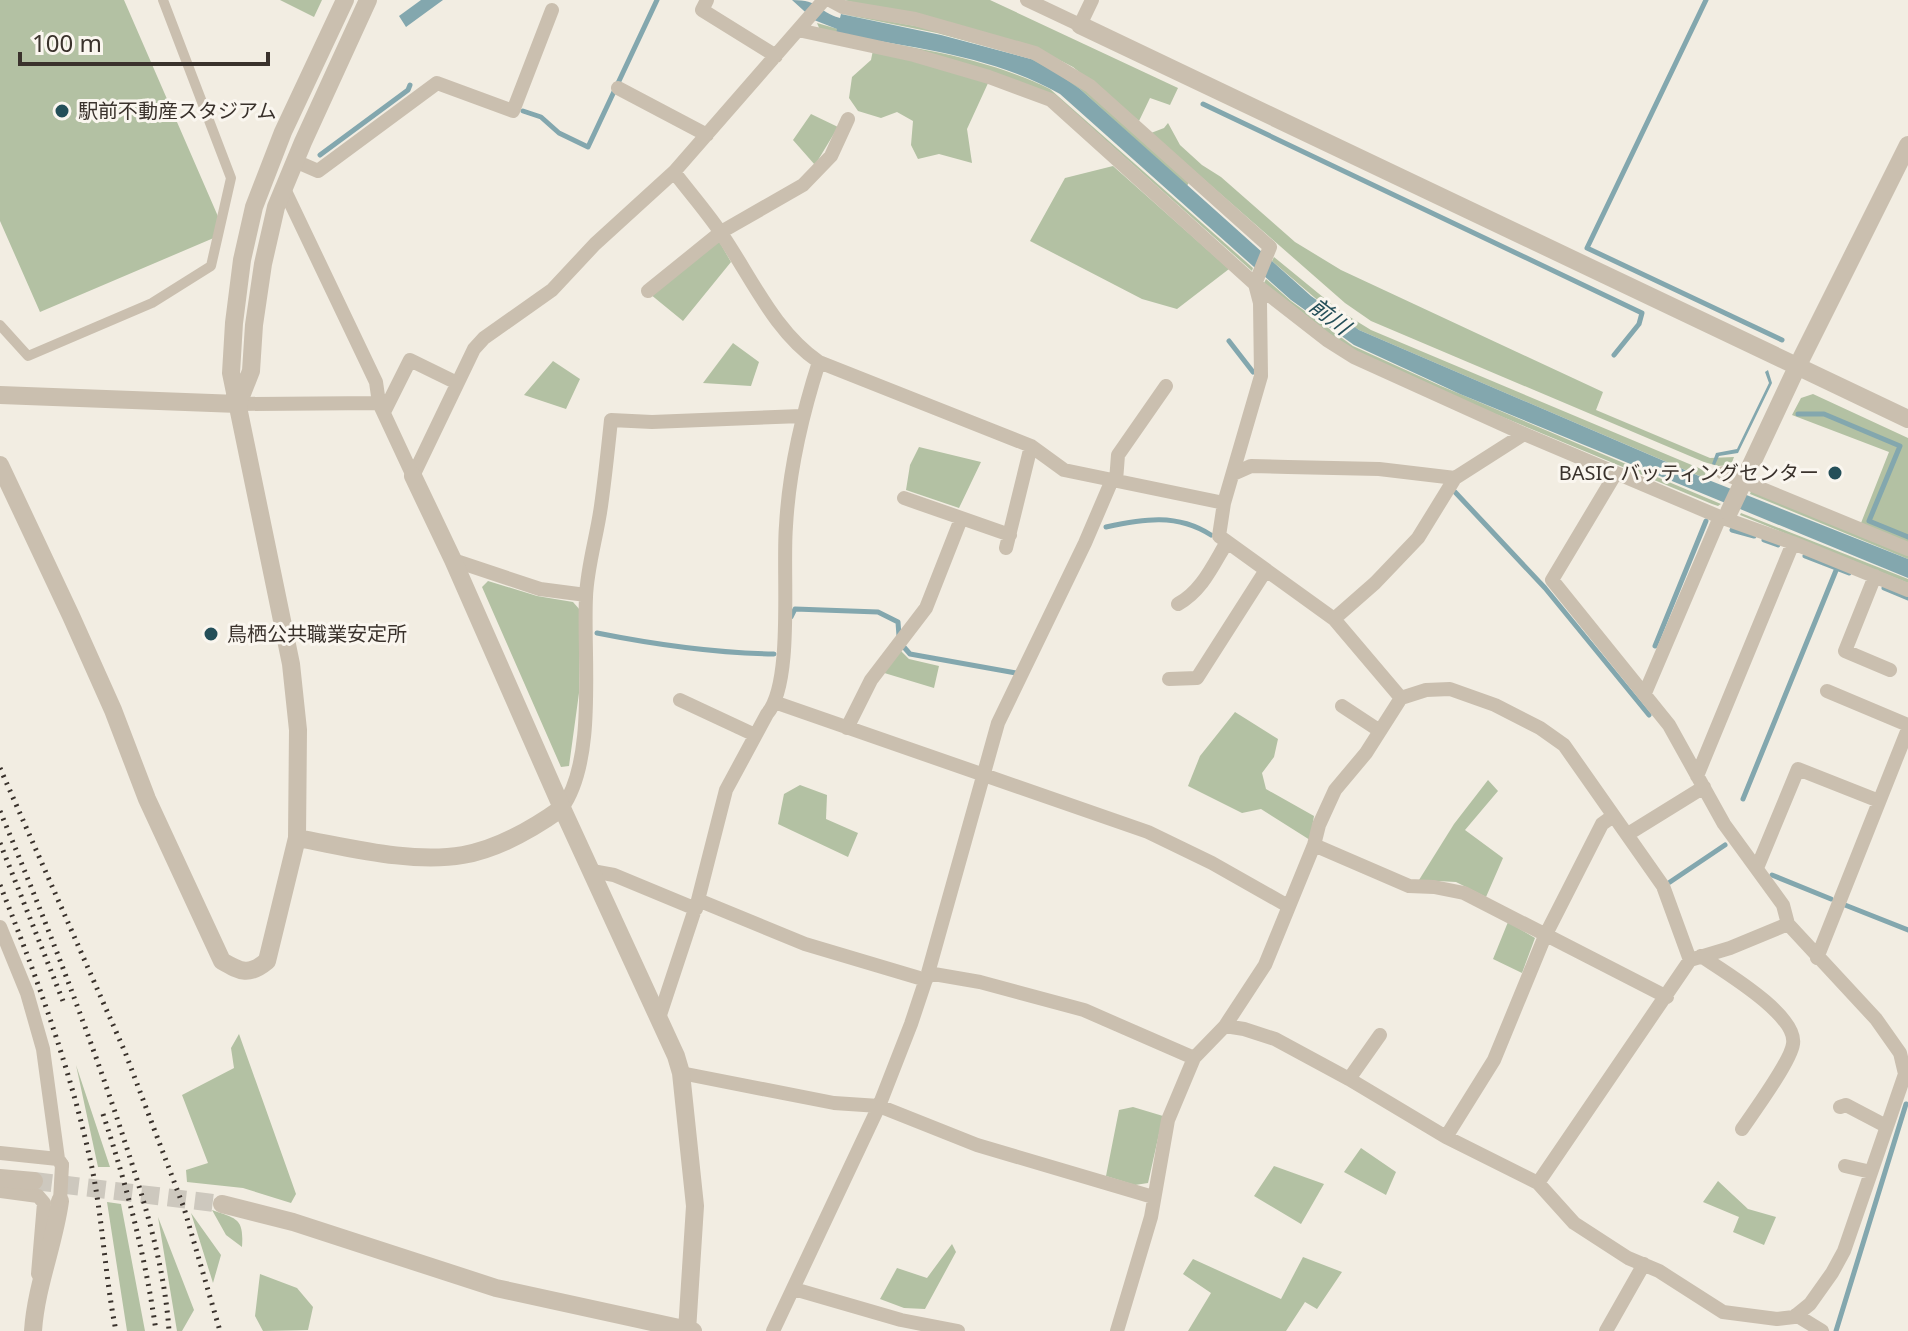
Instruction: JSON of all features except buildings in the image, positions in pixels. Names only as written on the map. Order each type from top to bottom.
[{"type":"street","points":[[0,325],[28,356],[152,303],[211,266],[231,178],[163,0]]},
{"type":"street","points":[[0,465],[71,616],[113,710],[147,799],[222,961],[239,971],[256,970],[267,961],[297,838],[298,730],[291,664],[231,373],[234,323],[242,260],[254,207],[283,132],[345,0]]},
{"type":"street","points":[[238,404],[251,371],[263,264],[276,207],[368,0]]},
{"type":"street","points":[[707,0],[702,10],[776,56]]},
{"type":"street","points":[[1027,0],[1908,419]]},
{"type":"street","points":[[1080,25],[1092,0]]},
{"type":"street","points":[[413,476],[474,349],[484,338],[552,290],[595,244],[674,172],[821,6],[915,19],[1035,53],[1060,66],[1090,86],[1270,247],[1257,279],[1261,376],[1224,503],[1219,536],[1334,619],[1401,698]]},
{"type":"street","points":[[295,161],[318,171],[437,83],[513,111],[552,10]]},
{"type":"street","points":[[798,30],[914,55],[989,77],[1051,100],[1327,340],[1354,357],[1616,473],[1908,590]]},
{"type":"street","points":[[618,88],[707,135]]},
{"type":"street","points":[[648,291],[721,232],[803,185],[831,156],[848,119]]},
{"type":"street","points":[[1645,693],[1725,516],[1908,145]]},
{"type":"street","points":[[674,172],[721,232],[782,328],[798,348],[819,362],[1031,446],[1064,470],[1224,503]]},
{"type":"street","points":[[222,1204],[293,1222],[496,1288],[689,1331],[695,1206],[681,1073],[453,560],[381,408],[376,382],[284,189]]},
{"type":"street","points":[[381,408],[410,360],[457,383]]},
{"type":"street","points":[[659,1018],[697,904],[726,790],[755,735],[777,703],[785,641],[786,525],[802,416],[819,362]]},
{"type":"street","points":[[773,1331],[879,1106],[927,976],[998,723],[1114,481],[1118,455],[1166,386]]},
{"type":"street","points":[[0,395],[381,408]]},
{"type":"street","points":[[297,838],[395,855],[462,855],[498,844],[540,824],[562,808],[572,793],[579,772],[587,684],[586,595],[611,420],[652,422],[802,416]]},
{"type":"street","points":[[1334,619],[1375,583],[1418,538],[1455,478],[1524,434]]},
{"type":"street","points":[[904,498],[961,519],[1008,542],[1031,446]]},
{"type":"street","points":[[1233,474],[1251,466],[1379,469],[1455,478]]},
{"type":"street","points":[[1225,1026],[1275,1039],[1446,1137],[1538,1183],[1574,1223],[1723,1312],[1777,1319],[1796,1315],[1810,1304],[1832,1273],[1844,1251],[1886,1126],[1903,1096],[1905,1074],[1900,1053],[1876,1019],[1788,924],[1783,905],[1724,824],[1669,725],[1552,580],[1616,473]]},
{"type":"street","points":[[1723,473],[1742,485],[1908,549]]},
{"type":"street","points":[[847,728],[871,680],[926,608],[961,519]]},
{"type":"street","points":[[1178,604],[1201,585],[1227,542]]},
{"type":"street","points":[[1628,834],[1700,781],[1793,543]]},
{"type":"street","points":[[453,560],[540,589],[586,595]]},
{"type":"street","points":[[1169,679],[1197,678],[1266,570]]},
{"type":"street","points":[[1875,576],[1845,651],[1890,670]]},
{"type":"street","points":[[1117,1331],[1151,1217],[1168,1120],[1194,1058],[1225,1026],[1265,965],[1335,790],[1366,753],[1401,698],[1426,690],[1450,689],[1495,705],[1540,728],[1564,745],[1663,886],[1696,958],[1765,1001],[1791,1029],[1793,1044],[1767,1092],[1742,1129]]},
{"type":"street","points":[[1817,958],[1908,727],[1827,691]]},
{"type":"street","points":[[680,700],[755,735]]},
{"type":"street","points":[[777,703],[1160,837],[1288,906]]},
{"type":"street","points":[[1342,706],[1380,731]]},
{"type":"street","points":[[1757,868],[1798,769],[1879,801]]},
{"type":"street","points":[[1446,1137],[1494,1060],[1545,936],[1602,824],[1613,816]]},
{"type":"street","points":[[1314,845],[1409,886],[1464,893],[1667,997]]},
{"type":"street","points":[[592,871],[614,875],[805,944],[927,976],[980,982],[1084,1010],[1194,1058]]},
{"type":"street","points":[[1538,1183],[1696,958],[1788,924]]},
{"type":"street","points":[[0,927],[27,993],[43,1049],[60,1162],[57,1225],[38,1294]]},
{"type":"street","points":[[1349,1079],[1380,1035]]},
{"type":"street","points":[[681,1073],[834,1103],[879,1106],[977,1145],[1153,1197]]},
{"type":"street","points":[[1840,1107],[1846,1105],[1886,1126]]},
{"type":"street","points":[[0,1153],[60,1162]]},
{"type":"street","points":[[1845,1166],[1871,1172]]},
{"type":"street","points":[[0,1178],[34,1181]]},
{"type":"street","points":[[0,1191],[38,1196],[44,1203],[33,1331]]},
{"type":"street","points":[[1606,1331],[1644,1264]]},
{"type":"street","points":[[794,1289],[901,1320],[958,1331]]},
{"type":"street","points":[[1796,1315],[1822,1331]]},
{"type":"green space","points":[[0,0],[124,0],[220,221],[216,237],[40,312],[0,221]]},
{"type":"green space","points":[[280,0],[322,0],[314,17]]},
{"type":"green space","points":[[844,0],[990,0],[1178,88],[1170,105],[1150,98],[1139,121],[1073,67],[1038,49]]},
{"type":"green space","points":[[842,14],[970,38],[1035,60],[1088,90],[1189,182],[1187,186],[1080,89],[1029,58],[937,33]]},
{"type":"green space","points":[[817,23],[838,29],[837,35],[918,48],[973,61],[1050,89],[1253,268],[1252,271],[1057,97],[986,70],[917,51],[834,35],[820,30]]},
{"type":"green space","points":[[873,50],[989,81],[967,129],[972,163],[939,154],[918,159],[911,145],[913,121],[897,112],[881,118],[858,111],[849,98],[852,77],[871,60]]},
{"type":"green space","points":[[811,114],[838,127],[815,165],[793,140]]},
{"type":"green space","points":[[1168,123],[1180,145],[1202,165],[1221,177],[1295,242],[1341,270],[1603,392],[1596,410],[1710,458],[1734,457],[1731,465],[1718,466],[1704,462],[1371,321],[1345,303],[1151,133]]},
{"type":"green space","points":[[1113,166],[1229,269],[1177,309],[1142,299],[1030,241],[1065,178]]},
{"type":"green space","points":[[719,241],[731,262],[683,321],[650,294]]},
{"type":"green space","points":[[1274,257],[1340,311],[1371,330],[1706,471],[1704,478],[1359,330],[1336,316],[1272,261]]},
{"type":"green space","points":[[1266,279],[1353,346],[1721,504],[1712,504],[1452,396],[1345,346],[1264,283]]},
{"type":"green space","points":[[733,343],[759,362],[751,386],[703,383]]},
{"type":"green space","points":[[553,361],[580,379],[566,409],[524,395]]},
{"type":"green space","points":[[1813,394],[1908,438],[1908,543],[1861,523],[1889,452],[1792,415],[1801,398]]},
{"type":"green space","points":[[919,447],[981,462],[959,508],[906,490],[910,465]]},
{"type":"green space","points":[[1751,491],[1908,554],[1908,559],[1750,494]]},
{"type":"green space","points":[[1740,515],[1908,579],[1908,583]]},
{"type":"green space","points":[[488,581],[537,596],[573,602],[580,610],[579,693],[569,766],[561,767],[482,587]]},
{"type":"green space","points":[[899,649],[909,659],[939,666],[934,688],[881,672]]},
{"type":"green space","points":[[1235,712],[1278,739],[1274,757],[1262,773],[1266,789],[1314,816],[1310,840],[1261,809],[1242,813],[1188,786],[1200,756]]},
{"type":"green space","points":[[1488,780],[1498,791],[1465,830],[1503,858],[1486,897],[1456,882],[1419,880],[1454,824]]},
{"type":"green space","points":[[800,785],[827,795],[826,819],[858,833],[848,857],[778,824],[784,794]]},
{"type":"green space","points":[[1508,922],[1535,938],[1522,973],[1493,959]]},
{"type":"green space","points":[[239,1034],[296,1194],[291,1203],[243,1188],[187,1182],[186,1170],[208,1163],[182,1095],[234,1068],[231,1048]]},
{"type":"green space","points":[[76,1065],[110,1167],[98,1167]]},
{"type":"green space","points":[[1133,1107],[1163,1116],[1148,1183],[1135,1185],[1106,1176],[1119,1110]]},
{"type":"green space","points":[[1361,1148],[1396,1172],[1386,1195],[1344,1172]]},
{"type":"green space","points":[[1274,1166],[1324,1184],[1301,1224],[1254,1196]]},
{"type":"green space","points":[[1718,1181],[1748,1209],[1776,1217],[1764,1245],[1733,1232],[1739,1217],[1703,1202]]},
{"type":"green space","points":[[107,1202],[121,1204],[145,1331],[127,1331]]},
{"type":"green space","points":[[212,1210],[237,1221],[242,1230],[242,1247],[226,1235]]},
{"type":"green space","points":[[191,1213],[221,1255],[213,1283]]},
{"type":"green space","points":[[158,1217],[194,1310],[182,1331],[177,1331]]},
{"type":"green space","points":[[952,1244],[956,1252],[925,1309],[904,1308],[880,1299],[897,1268],[927,1278]]},
{"type":"green space","points":[[1303,1257],[1342,1272],[1317,1309],[1305,1302],[1286,1331],[1188,1331],[1211,1293],[1183,1274],[1193,1259],[1281,1299]]},
{"type":"green space","points":[[260,1274],[297,1288],[313,1307],[308,1330],[263,1331],[255,1316]]},
{"type":"water","points":[[421,0],[443,0],[406,27],[399,16]]},
{"type":"water","name":"前川","points":[[792,0],[814,4],[840,18],[841,14],[941,35],[1031,59],[1080,89],[1311,296],[1359,330],[1706,479],[1908,559],[1908,578],[1460,394],[1354,345],[1291,300],[1060,94],[1008,70],[980,62],[836,34],[837,29],[814,20]]},
{"type":"water","points":[[1768,370],[1772,383],[1738,453],[1719,456],[1715,465],[1712,464],[1716,453],[1737,449],[1769,383],[1765,372]]},
{"type":"waterway","points":[[523,111],[541,117],[559,133],[588,147],[657,0]]},
{"type":"waterway","points":[[1706,0],[1587,248],[1782,340]]},
{"type":"waterway","points":[[320,155],[408,90],[410,85]]},
{"type":"waterway","points":[[1203,104],[1642,313],[1639,324],[1614,355]]},
{"type":"waterway","points":[[1229,341],[1253,372]]},
{"type":"waterway","points":[[1798,414],[1824,414],[1900,446],[1869,521],[1908,537]]},
{"type":"waterway","points":[[1455,492],[1545,588],[1649,715]]},
{"type":"waterway","points":[[1106,527],[1160,520],[1185,523],[1211,535]]},
{"type":"waterway","points":[[1655,646],[1706,521]]},
{"type":"waterway","points":[[1732,530],[1754,536]]},
{"type":"waterway","points":[[1764,540],[1778,545]]},
{"type":"waterway","points":[[1805,556],[1849,573]]},
{"type":"waterway","points":[[1743,799],[1837,568]]},
{"type":"waterway","points":[[1884,588],[1908,598]]},
{"type":"waterway","points":[[791,617],[795,609],[878,612],[898,622],[899,636]]},
{"type":"waterway","points":[[597,633],[685,648],[774,654]]},
{"type":"waterway","points":[[903,646],[910,654],[1016,673]]},
{"type":"waterway","points":[[1670,882],[1725,845]]},
{"type":"waterway","points":[[1772,875],[1831,899]]},
{"type":"waterway","points":[[1845,905],[1908,930]]},
{"type":"waterway","points":[[1836,1331],[1906,1104]]},
{"type":"tunnel","points":[[34,1181],[222,1204]]},
{"type":"railway","points":[[0,768],[125,1052],[184,1208],[220,1331]]},
{"type":"railway","points":[[0,811],[76,1002],[126,1144],[156,1250],[169,1331]]},
{"type":"railway","points":[[0,843],[63,1001]]},
{"type":"railway","points":[[0,885],[52,1025],[84,1132],[96,1188],[116,1331]]},
{"type":"railway","points":[[103,1114],[134,1221],[156,1331]]},
{"type":"place","name":"駅前不動産スタジアム","points":[[62,111]]},
{"type":"place","name":"BASIC バッティングセンター","points":[[1835,473]]},
{"type":"place","name":"鳥栖公共職業安定所","points":[[211,634]]}]
